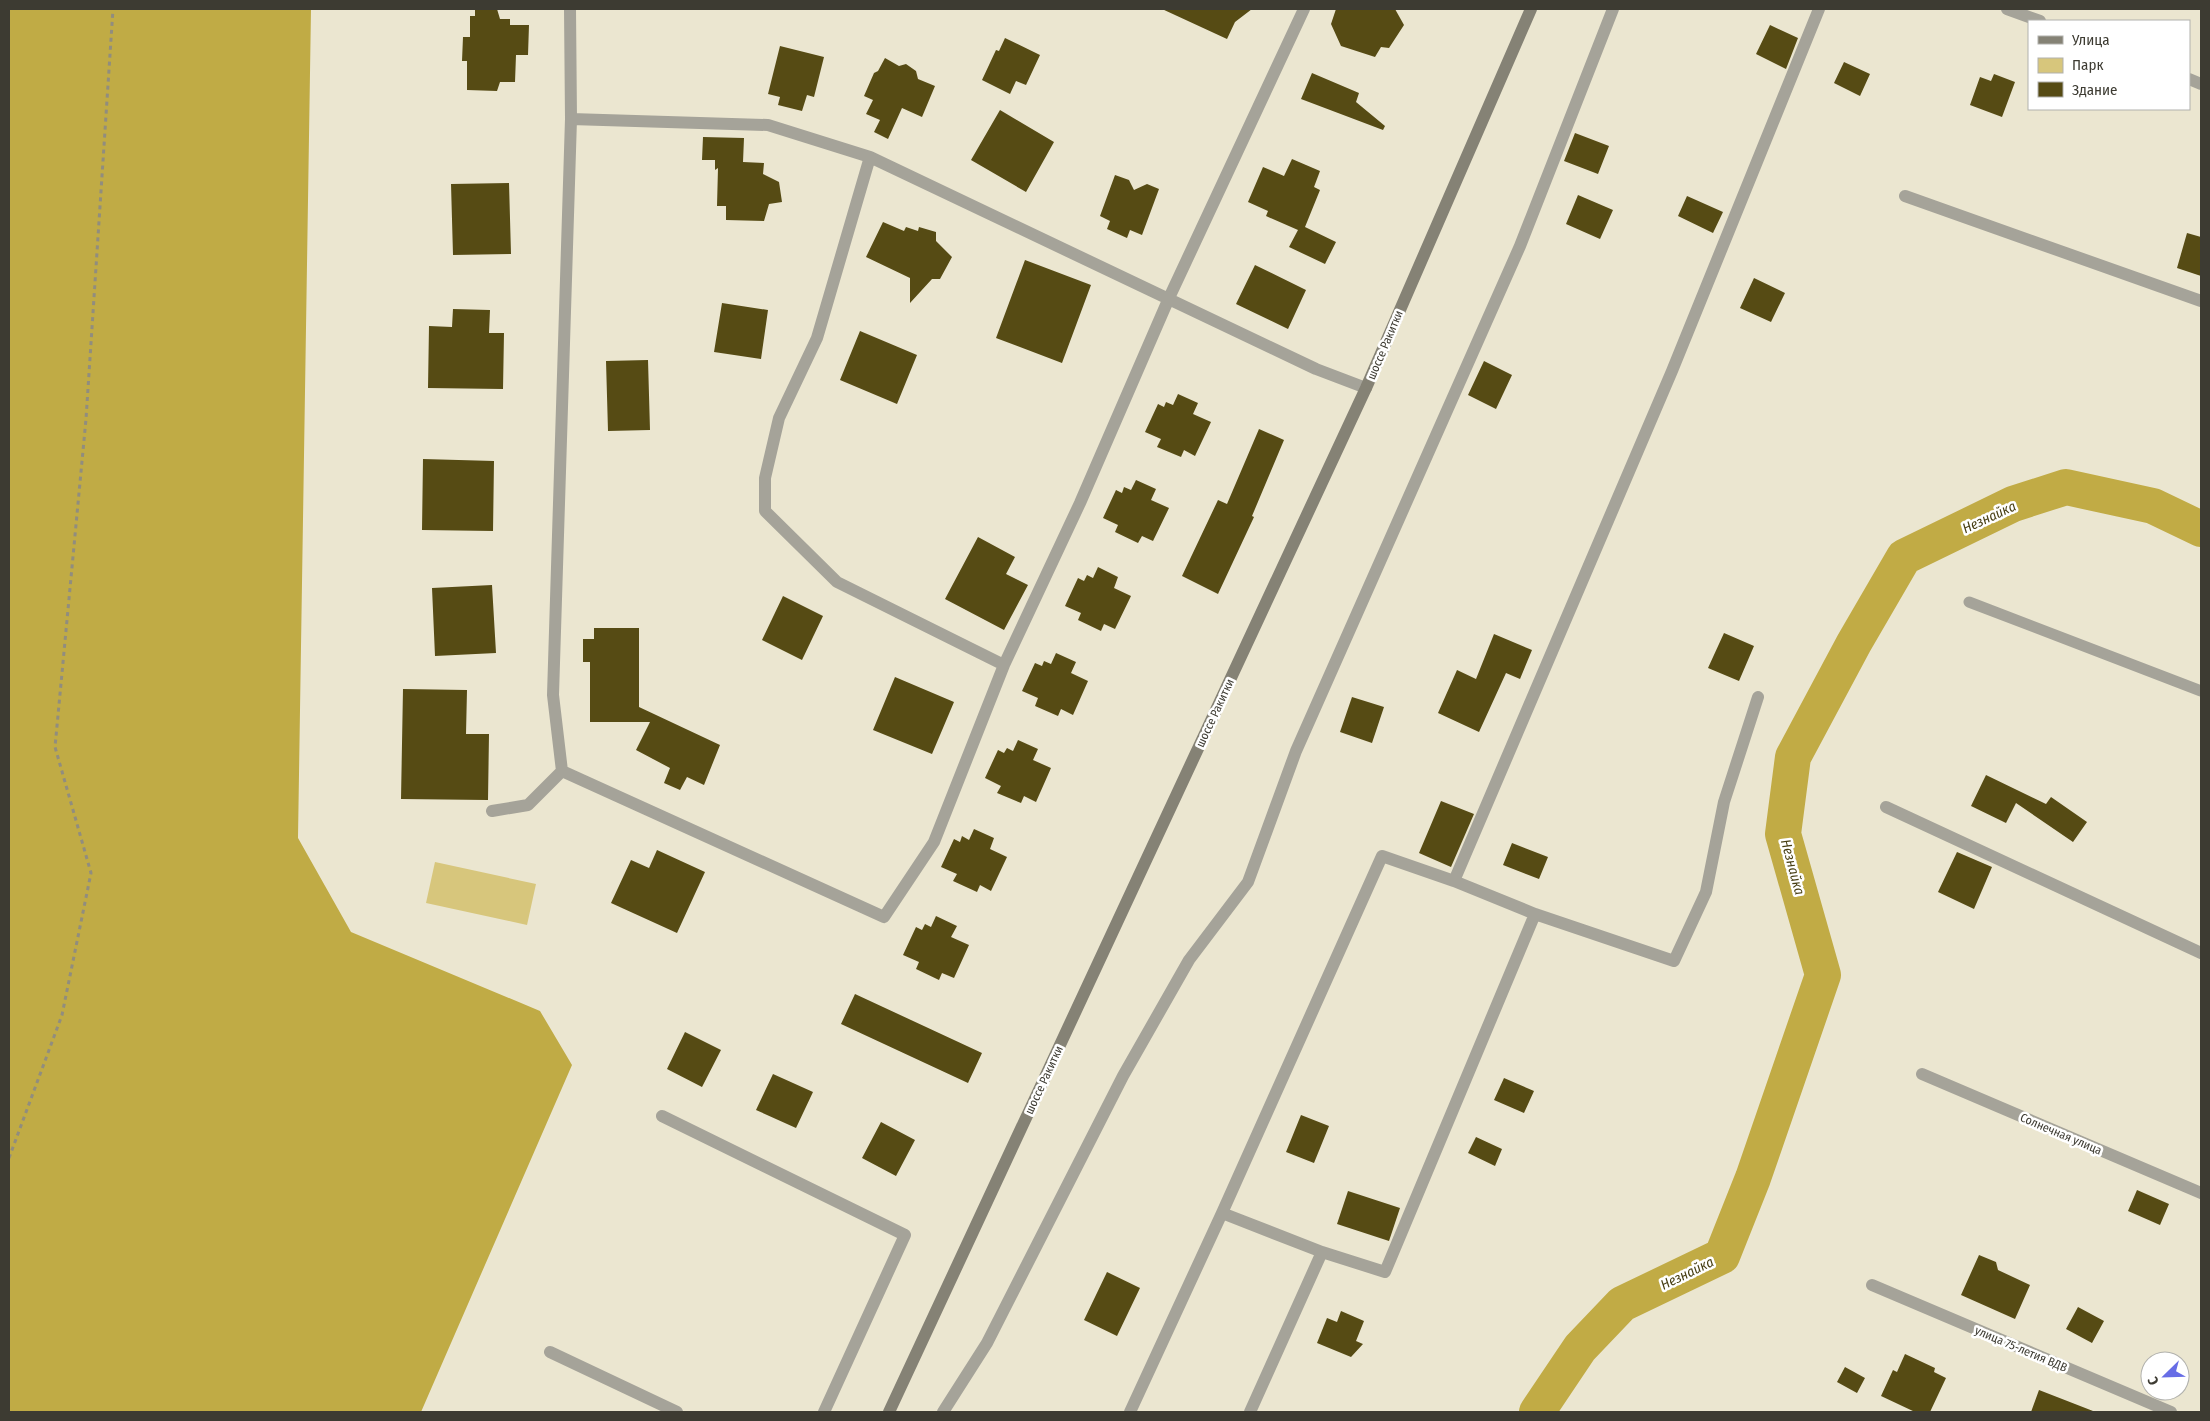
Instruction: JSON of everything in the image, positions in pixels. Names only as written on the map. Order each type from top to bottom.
[{"type":"main road","name":"шоссе Ракитки","points":[[889,1412],[1366,388],[1531,9]]},
{"type":"street","points":[[562,771],[553,695],[571,120],[570,9]]},
{"type":"street","points":[[562,771],[884,917],[934,842],[1004,665],[1084,494],[1169,298],[1304,9]]},
{"type":"street","points":[[943,1412],[987,1343],[1123,1076],[1189,960],[1248,882],[1296,751],[1520,246],[1613,9]]},
{"type":"street","points":[[1454,880],[1672,371],[1819,9]]},
{"type":"street","points":[[2007,9],[2037,20]]},
{"type":"street","points":[[571,120],[768,125],[870,157],[1316,369],[1366,388]]},
{"type":"street","points":[[870,157],[817,338],[779,418],[765,478],[766,511],[837,582],[1004,665]]},
{"type":"street","points":[[1906,196],[2201,301]]},
{"type":"street","points":[[1130,1412],[1222,1213],[1382,856],[1454,880],[1535,914],[1674,961],[1706,892],[1724,802],[1758,697]]},
{"type":"street","points":[[492,811],[528,805],[562,771]]},
{"type":"street","points":[[1886,807],[2201,953]]},
{"type":"street","points":[[1222,1213],[1322,1252],[1385,1272],[1535,914]]},
{"type":"street","name":"Солнечная улица","points":[[1922,1074],[2201,1193]]},
{"type":"street","points":[[662,1116],[905,1235],[824,1412]]},
{"type":"street","points":[[1250,1412],[1322,1252]]},
{"type":"street","name":"улица 75-летия ВДВ","points":[[1872,1285],[2171,1412]]},
{"type":"street","points":[[550,1352],[677,1412]]},
{"type":"lane","points":[[1969,602],[2201,691]]},
{"type":"path","points":[[9,1158],[62,1015],[91,873],[55,747],[86,419],[113,9]]},
{"type":"green space","points":[[435,862],[536,884],[527,925],[426,903]]},
{"type":"shaded area","points":[[9,9],[311,9],[298,838],[351,932],[540,1011],[572,1065],[421,1412],[9,1412]]},
{"type":"building","points":[[475,9],[497,9],[500,19],[510,19],[510,25],[529,25],[528,55],[516,55],[515,82],[500,82],[497,91],[467,90],[467,61],[462,61],[463,37],[470,37],[470,16],[475,16]]},
{"type":"building","points":[[1162,9],[1252,9],[1235,22],[1227,39]]},
{"type":"building","points":[[1336,9],[1395,9],[1404,25],[1389,48],[1381,47],[1375,57],[1341,46],[1331,24]]},
{"type":"building","points":[[1770,25],[1798,38],[1786,69],[1756,54]]},
{"type":"building","points":[[1005,38],[1040,55],[1026,85],[1016,81],[1010,94],[982,80],[996,50],[999,51]]},
{"type":"building","points":[[780,46],[824,57],[814,97],[807,95],[802,111],[778,105],[780,97],[768,94]]},
{"type":"building","points":[[885,58],[899,66],[906,64],[916,71],[918,79],[935,86],[922,117],[902,108],[888,139],[874,132],[880,120],[866,114],[873,100],[864,96],[874,73],[878,71]]},
{"type":"building","points":[[1844,62],[1870,74],[1860,96],[1834,83]]},
{"type":"building","points":[[1312,73],[1359,93],[1356,102],[1385,126],[1383,130],[1301,99]]},
{"type":"building","points":[[1994,74],[2015,82],[2002,117],[1970,105],[1980,77],[1991,81]]},
{"type":"building","points":[[1000,110],[1054,142],[1026,192],[971,160]]},
{"type":"building","points":[[1575,133],[1609,146],[1598,174],[1564,161]]},
{"type":"building","points":[[703,137],[744,138],[743,162],[764,163],[763,174],[779,182],[782,202],[769,204],[764,221],[726,220],[726,206],[717,206],[718,168],[715,170],[715,160],[702,160]]},
{"type":"building","points":[[1292,159],[1320,171],[1314,187],[1320,190],[1305,227],[1336,242],[1325,264],[1289,247],[1298,230],[1266,216],[1268,211],[1248,202],[1263,167],[1284,176]]},
{"type":"building","points":[[1115,175],[1129,180],[1134,190],[1147,184],[1159,189],[1142,235],[1130,230],[1127,238],[1107,229],[1110,221],[1100,216]]},
{"type":"building","points":[[509,183],[511,254],[453,255],[451,184]]},
{"type":"building","points":[[1578,195],[1613,210],[1600,239],[1566,224]]},
{"type":"building","points":[[1687,196],[1723,212],[1713,233],[1678,216]]},
{"type":"building","points":[[883,222],[904,231],[906,227],[918,231],[919,227],[936,232],[936,241],[952,257],[940,279],[932,279],[910,303],[910,278],[866,257]]},
{"type":"building","points":[[2187,233],[2201,237],[2201,276],[2177,268]]},
{"type":"building","points":[[1025,260],[1091,285],[1062,363],[996,338]]},
{"type":"building","points":[[1255,265],[1306,290],[1288,329],[1236,304]]},
{"type":"building","points":[[1754,278],[1785,293],[1771,322],[1740,308]]},
{"type":"building","points":[[722,303],[768,310],[761,359],[714,352]]},
{"type":"building","points":[[453,309],[490,310],[489,333],[504,333],[503,389],[428,388],[429,326],[452,327]]},
{"type":"building","points":[[860,331],[917,355],[897,404],[840,380]]},
{"type":"building","points":[[648,360],[650,430],[608,431],[606,361]]},
{"type":"building","points":[[1484,361],[1512,375],[1496,409],[1468,395]]},
{"type":"building","points":[[1178,394],[1198,403],[1193,414],[1211,422],[1195,456],[1184,450],[1181,457],[1157,447],[1161,439],[1145,432],[1158,404],[1164,407],[1166,402],[1173,405]]},
{"type":"building","points":[[1259,429],[1284,440],[1252,516],[1254,517],[1218,594],[1182,576],[1218,500],[1227,504]]},
{"type":"building","points":[[423,459],[494,461],[493,531],[422,530]]},
{"type":"building","points":[[1136,480],[1156,489],[1151,500],[1169,508],[1153,541],[1142,536],[1138,543],[1115,532],[1118,525],[1103,518],[1116,490],[1122,493],[1124,487],[1131,490]]},
{"type":"building","points":[[978,537],[1015,557],[1006,574],[1028,585],[1004,630],[945,599]]},
{"type":"building","points":[[1098,567],[1118,577],[1114,588],[1131,596],[1115,629],[1104,624],[1101,631],[1078,620],[1081,613],[1065,606],[1078,578],[1084,581],[1087,575],[1093,578]]},
{"type":"building","points":[[492,585],[496,653],[435,656],[432,588]]},
{"type":"building","points":[[783,596],[823,616],[802,660],[762,640]]},
{"type":"building","points":[[594,628],[639,628],[639,707],[720,745],[704,785],[687,777],[680,790],[664,783],[670,768],[636,750],[650,722],[590,722],[590,662],[583,662],[583,639],[594,639]]},
{"type":"building","points":[[1724,633],[1754,646],[1739,681],[1708,668]]},
{"type":"building","points":[[1494,634],[1532,650],[1520,679],[1506,673],[1479,732],[1438,713],[1457,670],[1476,679]]},
{"type":"building","points":[[1056,653],[1076,662],[1071,673],[1088,681],[1073,715],[1061,709],[1058,716],[1035,706],[1038,698],[1022,691],[1035,663],[1042,666],[1044,661],[1051,664]]},
{"type":"building","points":[[895,677],[954,702],[932,754],[873,730]]},
{"type":"building","points":[[403,689],[467,690],[466,734],[489,734],[488,800],[401,799]]},
{"type":"building","points":[[1352,697],[1384,707],[1372,743],[1340,732]]},
{"type":"building","points":[[1018,740],[1038,749],[1033,760],[1051,768],[1036,802],[1024,796],[1021,803],[997,793],[1001,786],[985,778],[998,750],[1004,753],[1007,748],[1013,751]]},
{"type":"building","points":[[1986,775],[2046,804],[2051,797],[2087,822],[2073,842],[2016,803],[2006,823],[1971,806]]},
{"type":"building","points":[[1441,801],[1474,814],[1451,867],[1419,853]]},
{"type":"building","points":[[974,829],[994,838],[990,849],[1007,857],[991,891],[980,885],[977,892],[953,881],[957,874],[941,867],[954,839],[960,842],[962,836],[969,840]]},
{"type":"building","points":[[1512,843],[1548,857],[1539,879],[1503,865]]},
{"type":"building","points":[[657,850],[705,872],[677,933],[611,903],[631,860],[649,868]]},
{"type":"building","points":[[1957,852],[1992,867],[1974,909],[1938,892]]},
{"type":"building","points":[[936,916],[957,926],[951,937],[969,945],[954,978],[942,973],[939,980],[916,969],[919,962],[903,955],[916,927],[922,930],[925,924],[931,927]]},
{"type":"building","points":[[855,994],[982,1053],[968,1083],[841,1024]]},
{"type":"building","points":[[685,1032],[721,1050],[702,1087],[667,1069]]},
{"type":"building","points":[[773,1074],[813,1092],[796,1128],[756,1110]]},
{"type":"building","points":[[1504,1078],[1534,1091],[1524,1113],[1494,1100]]},
{"type":"building","points":[[1301,1115],[1329,1126],[1314,1163],[1286,1152]]},
{"type":"building","points":[[881,1122],[915,1140],[896,1176],[862,1158]]},
{"type":"building","points":[[1476,1137],[1502,1149],[1495,1166],[1468,1153]]},
{"type":"building","points":[[2137,1190],[2169,1204],[2160,1225],[2128,1211]]},
{"type":"building","points":[[1348,1191],[1400,1208],[1389,1241],[1337,1224]]},
{"type":"building","points":[[1979,1255],[1996,1262],[1998,1270],[2030,1285],[2015,1319],[1961,1295]]},
{"type":"building","points":[[1107,1272],[1140,1288],[1117,1336],[1084,1320]]},
{"type":"building","points":[[2078,1307],[2104,1321],[2092,1343],[2066,1329]]},
{"type":"building","points":[[1341,1311],[1364,1321],[1356,1341],[1363,1344],[1351,1357],[1317,1343],[1327,1318],[1337,1322]]},
{"type":"building","points":[[1905,1354],[1935,1368],[1934,1372],[1946,1378],[1930,1412],[1915,1412],[1881,1396],[1893,1370],[1897,1372]]},
{"type":"building","points":[[1845,1367],[1865,1378],[1857,1393],[1837,1382]]},
{"type":"building","points":[[2039,1390],[2093,1411],[2093,1412],[2031,1412]]},
{"type":"waterway","name":"Незнайка","points":[[1537,1412],[1580,1348],[1622,1304],[1722,1256],[1753,1178],[1823,975],[1783,834],[1793,757],[1854,643],[1904,557],[2013,504],[2066,487],[2153,506],[2201,529]]}]
